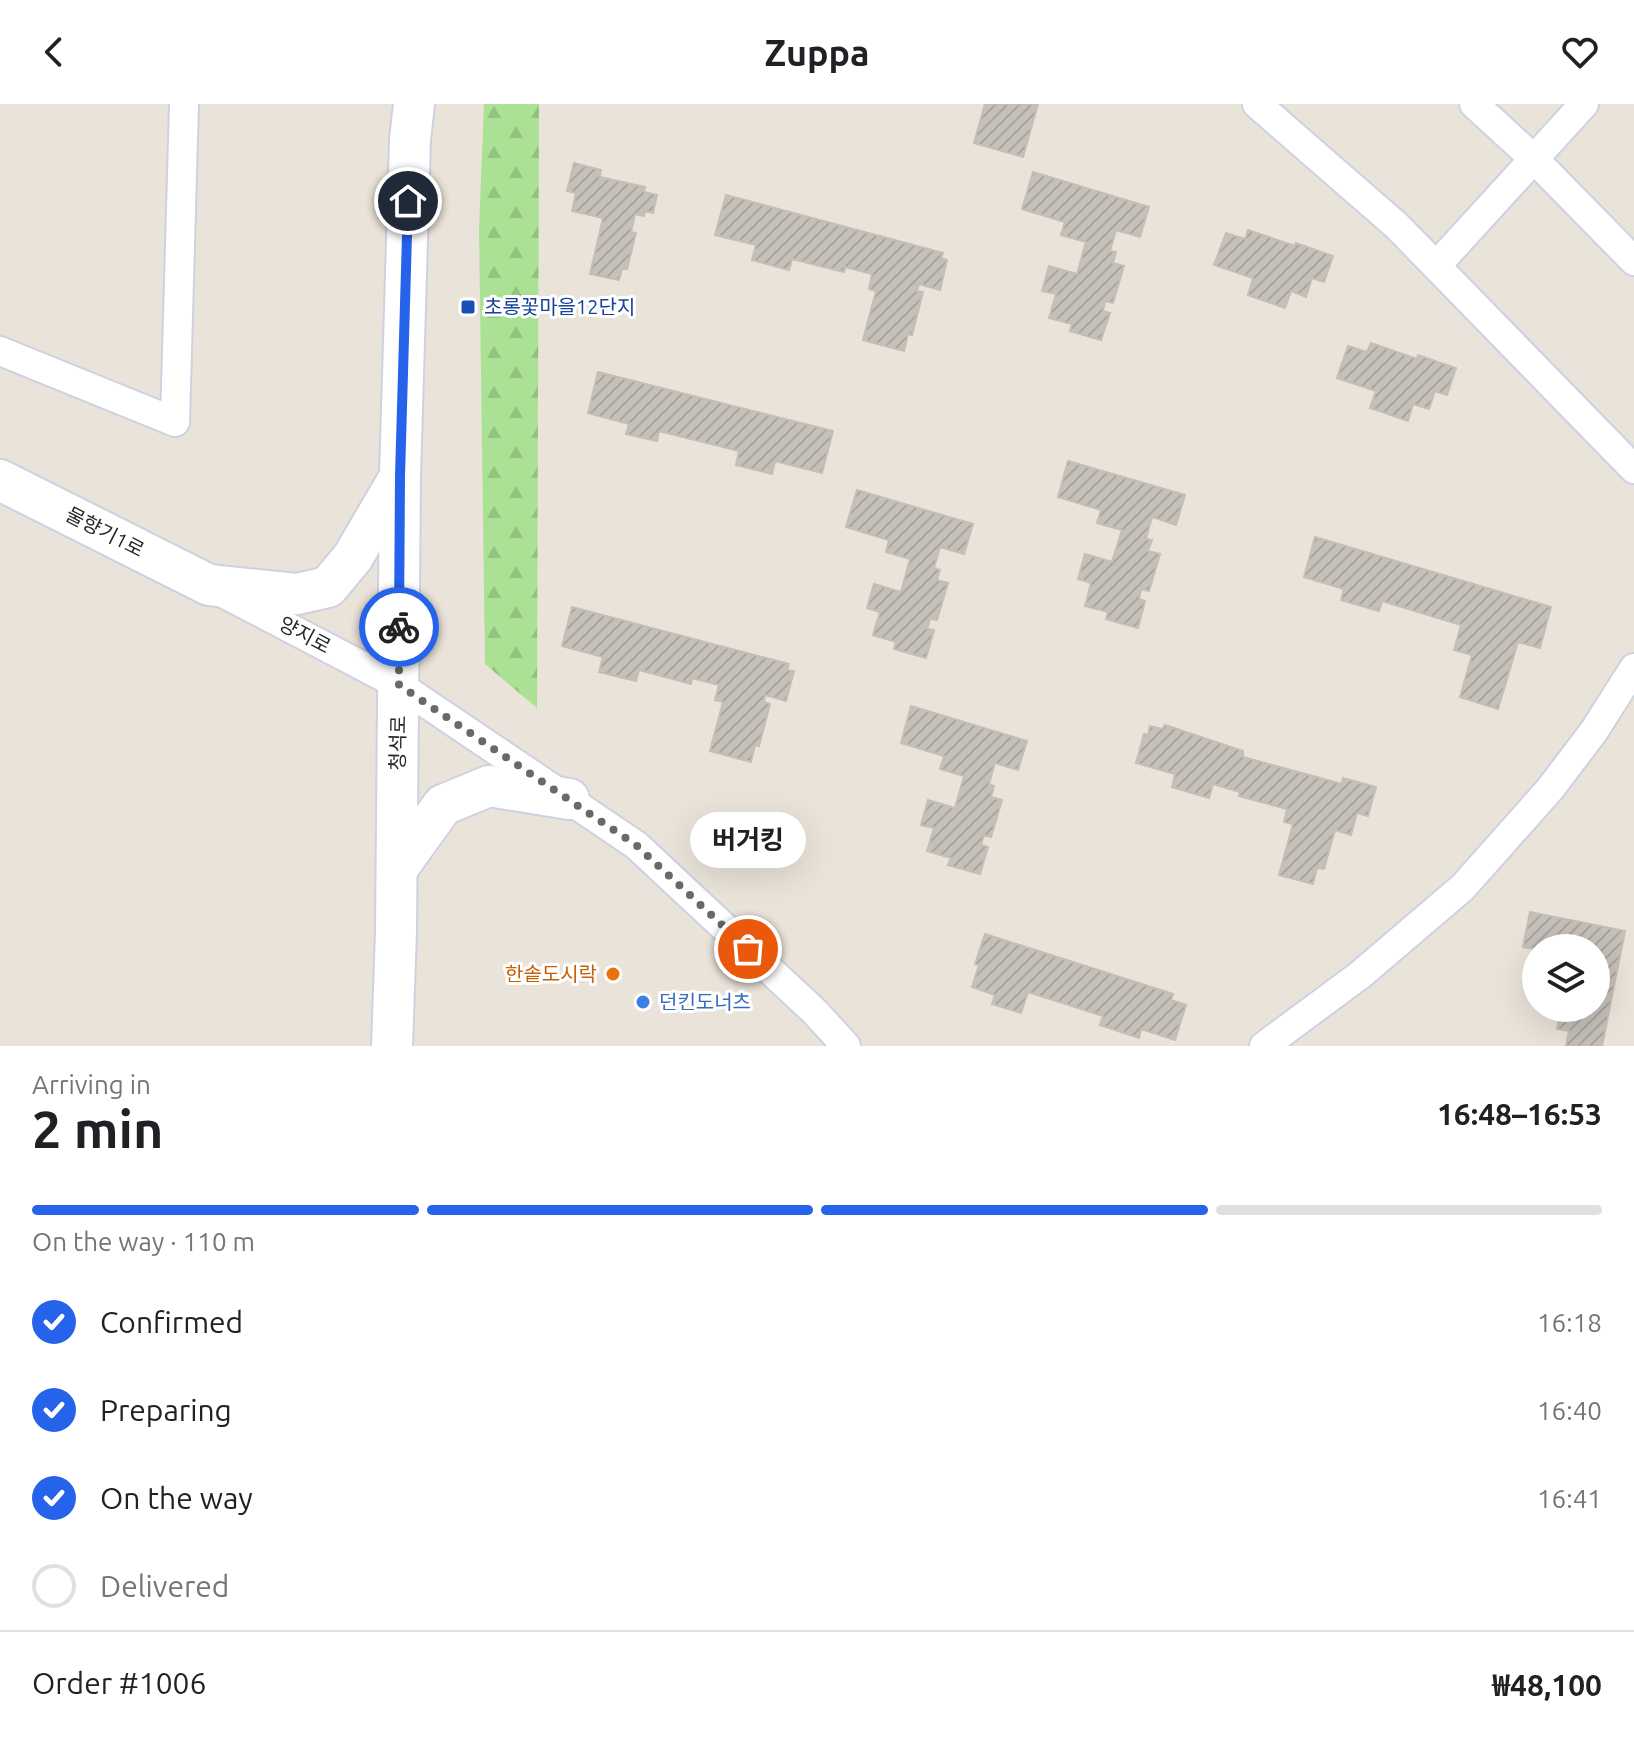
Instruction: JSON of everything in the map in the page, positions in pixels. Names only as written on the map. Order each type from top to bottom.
[{"type":"main road","name":"청석로","points":[[392,1046],[397,869],[400,476],[410,140],[414,104]]},
{"type":"main road","points":[[209,585],[297,594],[328,587],[353,557],[400,476]]},
{"type":"main road","name":"물향기1로","points":[[0,480],[209,585]]},
{"type":"main road","points":[[397,869],[443,805],[489,786],[569,799]]},
{"type":"street","points":[[0,351],[175,422],[184,104]]},
{"type":"street","points":[[1257,104],[1397,226],[1634,469]]},
{"type":"street","points":[[1474,104],[1534,159],[1634,261]]},
{"type":"street","points":[[1436,266],[1584,104]]},
{"type":"street","name":"양지로","points":[[209,585],[399,685],[636,845],[815,1012],[846,1046]]},
{"type":"street","points":[[1264,1046],[1360,975],[1463,887],[1550,789],[1594,731],[1634,668]]},
{"type":"green space","points":[[484,104],[539,104],[537,708],[485,664],[479,229]]},
{"type":"building","points":[[985,104],[1038,104],[1023,157],[974,143]]},
{"type":"building","points":[[574,163],[601,170],[600,177],[645,187],[644,192],[657,195],[653,213],[645,211],[644,216],[635,214],[631,232],[636,233],[627,269],[622,269],[619,280],[590,274],[603,218],[572,211],[576,193],[567,191]]},
{"type":"building","points":[[1033,172],[1149,207],[1140,237],[1116,230],[1110,251],[1116,252],[1113,263],[1124,266],[1113,303],[1105,301],[1103,311],[1110,313],[1101,340],[1070,331],[1072,324],[1049,318],[1056,294],[1042,291],[1049,266],[1077,274],[1086,242],[1061,235],[1065,222],[1022,209]]},
{"type":"building","points":[[726,195],[943,253],[941,258],[947,260],[940,290],[919,284],[917,291],[923,292],[912,335],[908,334],[904,351],[863,340],[876,291],[869,289],[872,274],[845,267],[844,272],[792,259],[789,270],[752,260],[756,245],[715,235]]},
{"type":"building","points":[[1248,230],[1333,256],[1324,282],[1312,278],[1306,297],[1291,291],[1285,308],[1248,295],[1253,278],[1214,265],[1226,233],[1245,239]]},
{"type":"building","points":[[1371,343],[1456,368],[1447,395],[1435,391],[1429,409],[1413,404],[1408,421],[1370,408],[1376,391],[1337,378],[1348,346],[1367,352]]},
{"type":"building","points":[[598,372],[833,431],[822,473],[775,461],[772,474],[736,465],[739,451],[659,431],[657,441],[626,434],[629,424],[588,413]]},
{"type":"building","points":[[1068,461],[1185,495],[1176,525],[1152,517],[1146,539],[1152,540],[1148,551],[1160,554],[1149,591],[1141,589],[1139,599],[1145,601],[1138,628],[1106,619],[1108,612],[1085,606],[1091,583],[1078,579],[1085,554],[1112,562],[1122,530],[1097,523],[1101,510],[1058,497]]},
{"type":"building","points":[[857,490],[973,524],[964,554],[940,547],[934,568],[940,570],[937,580],[948,583],[937,620],[930,619],[927,629],[934,630],[926,658],[894,649],[896,642],[873,635],[880,612],[867,608],[874,584],[901,592],[910,559],[886,552],[889,540],[846,527]]},
{"type":"building","points":[[1315,537],[1551,607],[1540,648],[1518,642],[1498,709],[1460,697],[1472,655],[1454,650],[1461,625],[1382,601],[1379,611],[1341,600],[1344,589],[1304,577]]},
{"type":"building","points":[[572,607],[789,664],[787,670],[794,671],[786,701],[765,695],[764,702],[770,704],[759,746],[755,745],[751,762],[710,751],[723,702],[715,700],[719,685],[692,678],[691,684],[639,670],[636,681],[599,672],[603,657],[562,646]]},
{"type":"building","points":[[911,706],[1027,741],[1018,770],[995,763],[989,784],[994,786],[991,797],[1002,800],[991,837],[984,835],[981,845],[988,847],[980,874],[948,865],[951,858],[927,851],[934,828],[921,825],[928,800],[955,808],[964,776],[940,769],[944,756],[901,743]]},
{"type":"building","points":[[1165,725],[1243,751],[1243,757],[1342,784],[1343,778],[1376,787],[1368,816],[1357,813],[1351,835],[1335,830],[1324,869],[1317,868],[1313,884],[1279,875],[1293,824],[1284,822],[1287,809],[1239,796],[1240,792],[1213,784],[1209,798],[1172,787],[1175,774],[1136,763],[1144,734],[1148,735],[1150,726],[1162,729]]},
{"type":"building","points":[[1530,912],[1625,931],[1610,1006],[1610,934],[1526,934]]},
{"type":"building","points":[[985,934],[1173,994],[1171,1000],[1186,1005],[1175,1040],[1141,1029],[1139,1038],[1100,1025],[1103,1016],[1028,992],[1021,1013],[992,1004],[995,995],[972,987],[979,965],[975,964]]},
{"type":"building","points":[[1558,1022],[1607,1022],[1602,1046],[1566,1046],[1569,1031],[1557,1029]]},
{"type":"way so far","points":[[399,627],[399,685],[636,845],[748,949]]},
{"type":"place","name":"초롱꽃마을12단지","points":[[468,307]]},
{"type":"place","name":"버거킹","points":[[748,949]]},
{"type":"place","name":"한솥도시락","points":[[613,974]]},
{"type":"place","name":"던킨도너츠","points":[[643,1002]]},
{"type":"route","points":[[399,627],[408,201]]}]
